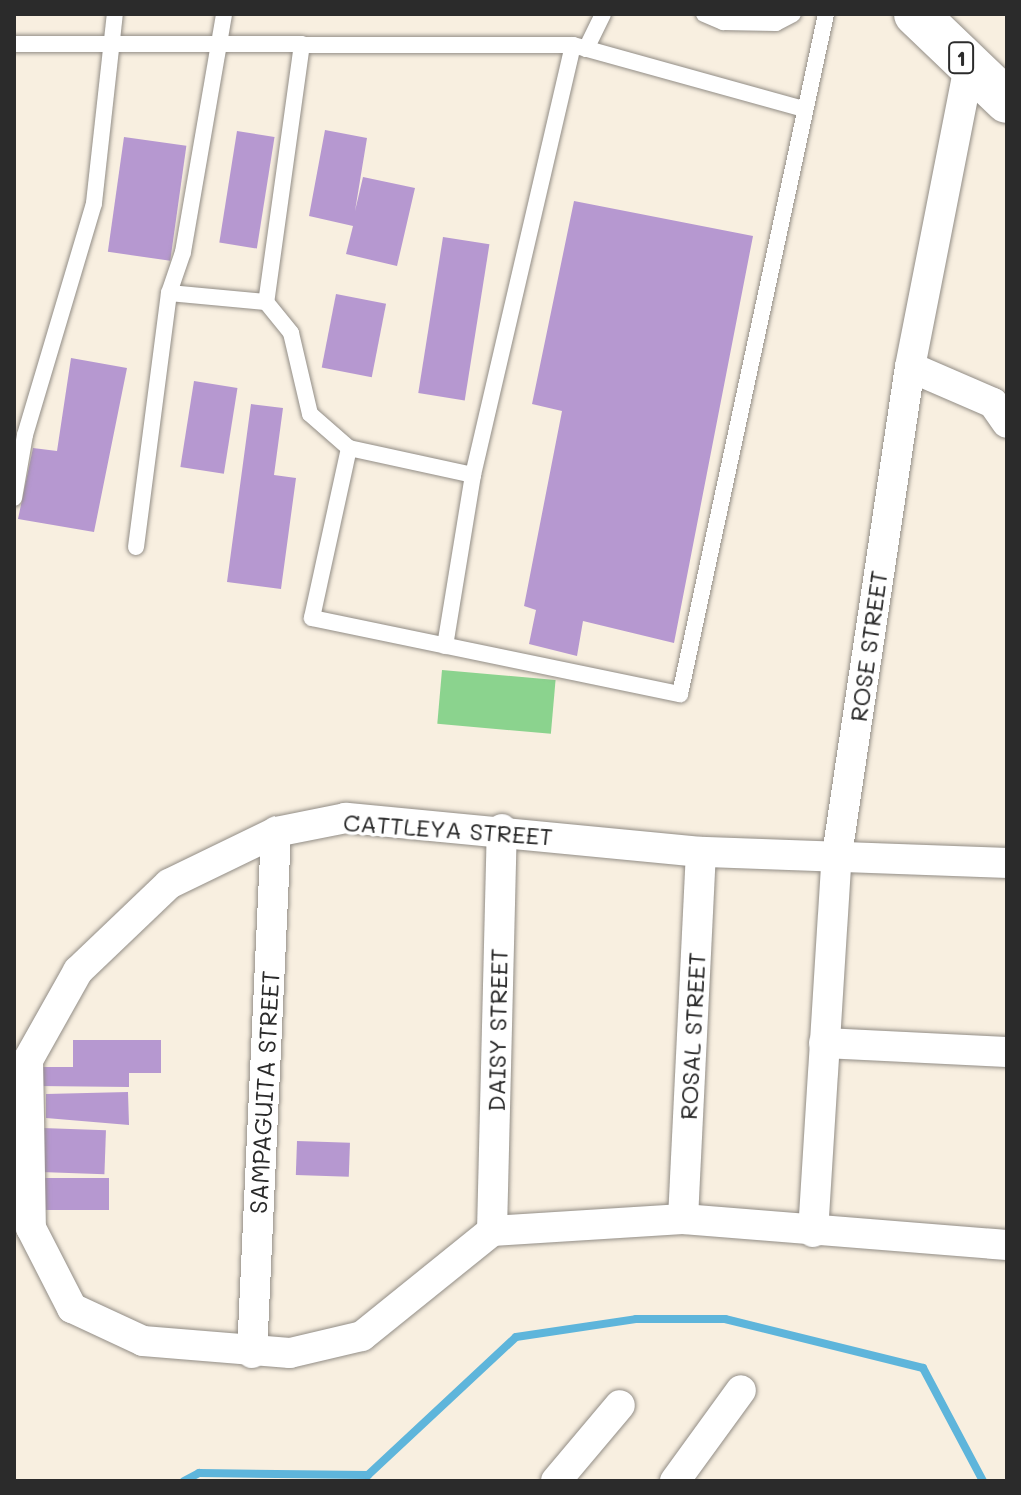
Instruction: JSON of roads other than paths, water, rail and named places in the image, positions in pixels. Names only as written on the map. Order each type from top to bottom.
[{"type":"highway","name":"1","points":[[916,14],[1007,101]]},
{"type":"street","name":"ROSE STREET","points":[[813,1232],[837,855],[910,367],[969,65]]},
{"type":"street","points":[[910,367],[993,403],[1007,423]]},
{"type":"street","name":"CATTLEYA STREET","points":[[492,1231],[362,1336],[290,1353],[252,1353],[143,1341],[72,1308],[31,1228],[28,1060],[78,971],[169,884],[276,832],[346,818],[502,829],[701,852],[1007,863]]},
{"type":"street","name":"DAISY STREET","points":[[492,1231],[502,829]]},
{"type":"street","name":"SAMPAGUITA STREET","points":[[252,1353],[276,832]]},
{"type":"street","name":"ROSAL STREET","points":[[683,1219],[701,852]]},
{"type":"street","points":[[824,1043],[1007,1052]]},
{"type":"street","points":[[492,1231],[683,1219],[813,1232],[1007,1245]]},
{"type":"street","points":[[675,1481],[741,1390]]},
{"type":"street","points":[[556,1481],[620,1405]]},
{"type":"lane","points":[[14,498],[25,435],[94,203],[115,14]]},
{"type":"lane","points":[[136,547],[169,293],[183,252],[224,14]]},
{"type":"lane","points":[[445,646],[473,475],[580,47],[603,14]]},
{"type":"lane","points":[[704,14],[723,22],[776,23],[793,14]]},
{"type":"lane","points":[[349,448],[312,618],[680,694],[803,109],[826,14]]},
{"type":"lane","points":[[14,44],[580,47],[803,109]]},
{"type":"lane","points":[[266,302],[302,44]]},
{"type":"lane","points":[[169,293],[266,302],[291,333],[310,414],[349,448],[473,475]]},
{"type":"waterway","points":[[184,1481],[199,1473],[368,1475],[516,1337],[636,1319],[725,1319],[923,1368],[983,1481]]}]
